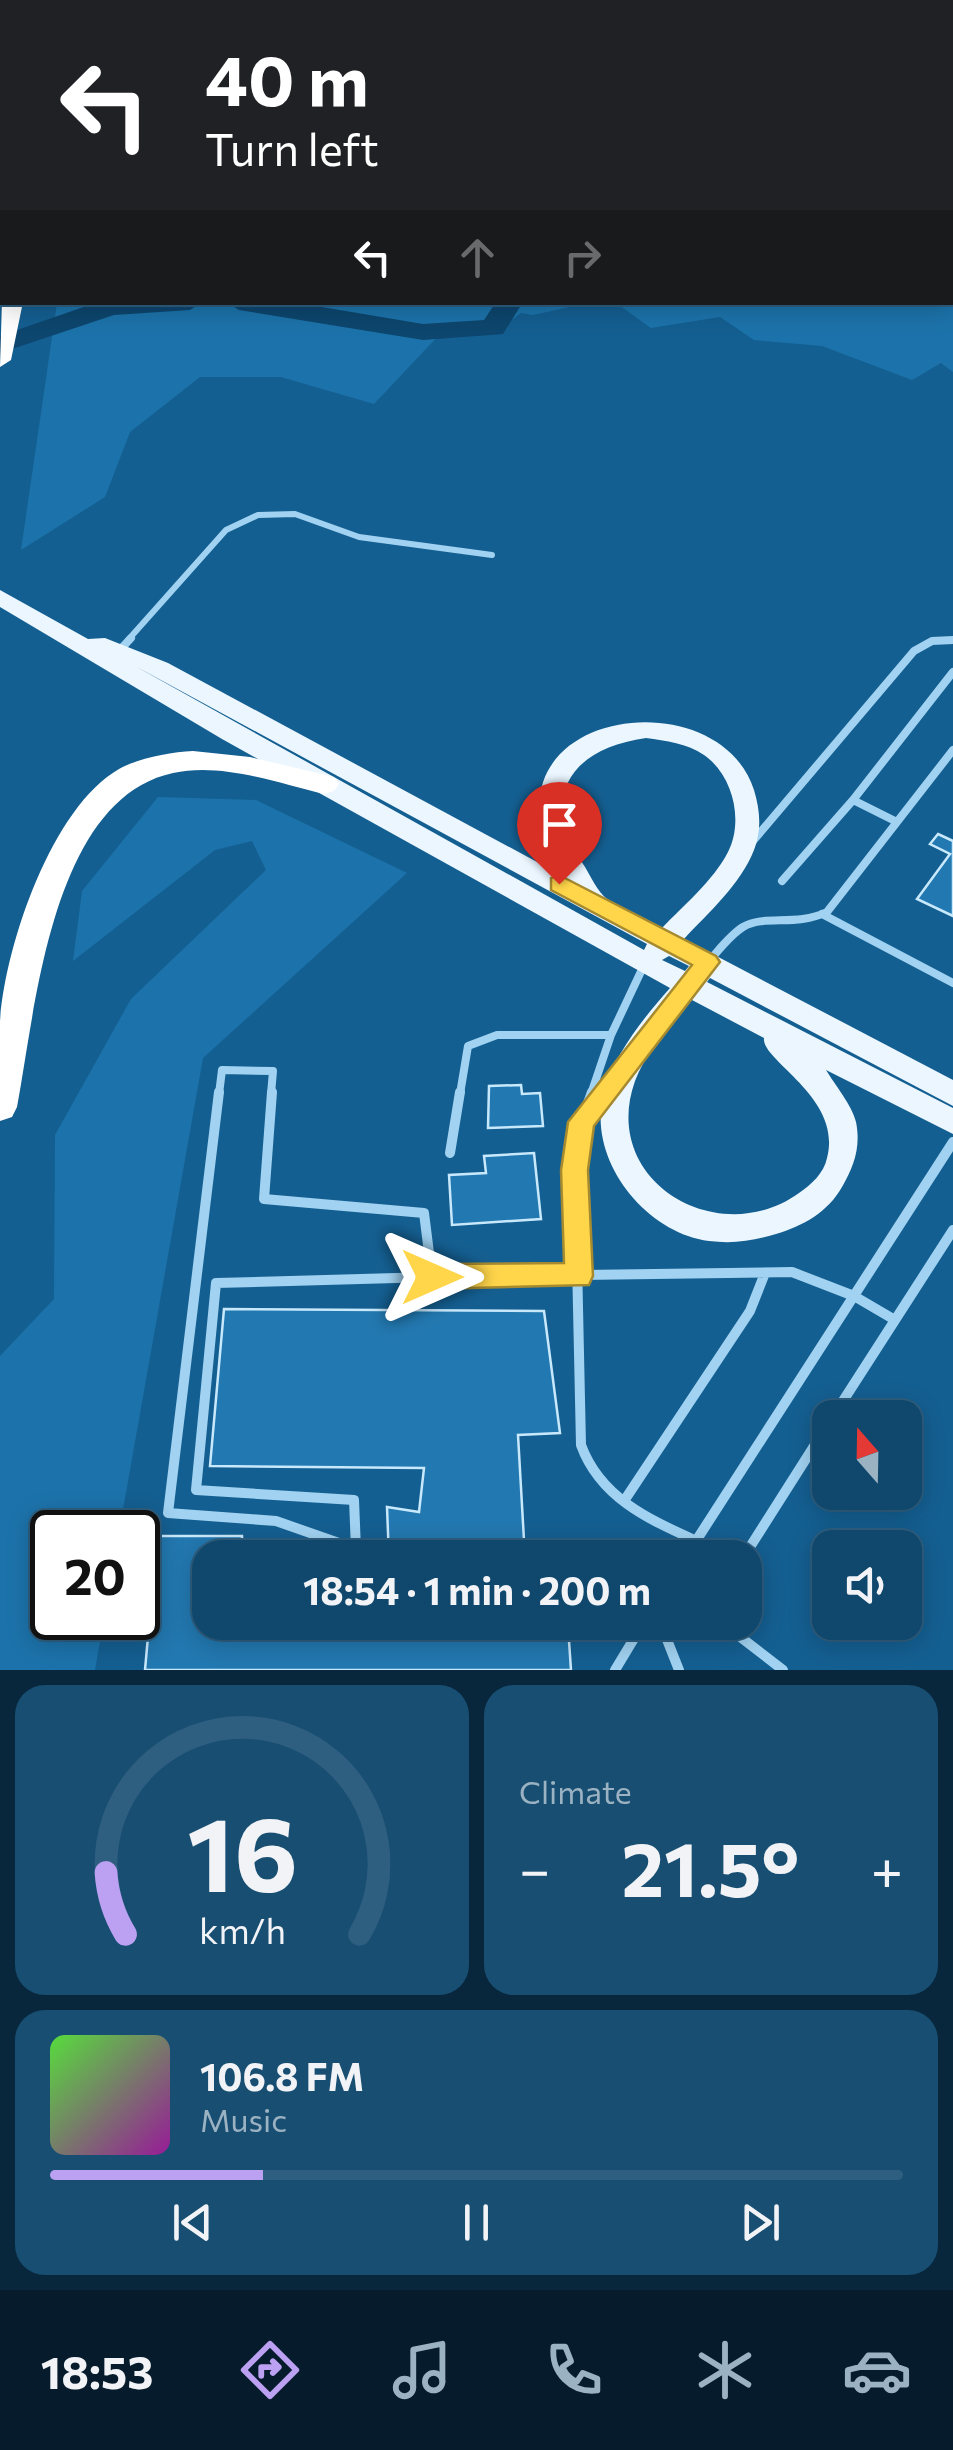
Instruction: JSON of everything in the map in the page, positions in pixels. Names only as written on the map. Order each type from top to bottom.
[{"type":"highway","points":[[0,360],[12,306]]},
{"type":"highway","points":[[0,1106],[45,898],[75,833],[100,799],[132,773],[173,762],[224,763],[324,784]]},
{"type":"main road","points":[[0,597],[121,671],[645,963],[953,1122]]},
{"type":"main road","points":[[46,622],[160,668],[356,778],[953,1094]]},
{"type":"main road","points":[[595,903],[559,848],[548,810],[556,774],[566,760],[605,737],[657,730],[692,736],[725,754],[746,786],[748,820],[739,856],[645,963]]},
{"type":"main road","points":[[708,962],[689,986],[622,1044],[616,1098],[618,1152],[638,1184],[680,1220],[745,1230],[775,1225],[801,1215],[822,1199],[835,1179],[843,1136],[838,1116],[816,1078],[746,1015]]},
{"type":"lane","points":[[120,652],[226,530],[258,515],[295,514],[359,537],[492,555]]},
{"type":"lane","points":[[739,856],[914,650],[932,641],[953,640]]},
{"type":"lane","points":[[782,881],[853,800],[953,672]]},
{"type":"lane","points":[[708,962],[742,928],[758,921],[806,922],[822,914],[953,750]]},
{"type":"lane","points":[[853,800],[897,822]]},
{"type":"lane","points":[[822,914],[953,984]]},
{"type":"lane","points":[[645,963],[622,1044],[581,1122],[575,1170],[584,1462],[624,1501],[701,1540]]},
{"type":"lane","points":[[450,1152],[468,1046],[497,1034],[622,1044]]},
{"type":"lane","points":[[581,1122],[622,1044]]},
{"type":"lane","points":[[432,1277],[424,1213],[264,1199],[273,1070],[222,1070],[168,1513],[276,1521],[356,1548],[354,1500],[196,1490],[216,1283],[792,1272],[854,1296],[895,1320]]},
{"type":"lane","points":[[698,1538],[953,1142]]},
{"type":"lane","points":[[843,1400],[953,1230]]},
{"type":"lane","points":[[624,1501],[750,1311],[765,1273]]},
{"type":"lane","points":[[754,1540],[812,1449]]},
{"type":"lane","points":[[615,1670],[633,1640]]},
{"type":"lane","points":[[667,1640],[679,1670]]},
{"type":"lane","points":[[744,1640],[783,1670]]},
{"type":"shaded area","points":[[57,305],[579,305],[533,315],[521,313],[513,319],[440,334],[374,404],[281,377],[200,377],[130,432],[105,497],[21,550]]},
{"type":"shaded area","points":[[619,305],[953,305],[953,372],[941,363],[912,380],[822,346],[754,340],[720,317],[651,328]]},
{"type":"shaded area","points":[[158,797],[256,800],[407,873],[203,1058],[123,1510],[30,1510],[30,1640],[100,1640],[95,1670],[0,1670],[0,1356],[54,1299],[55,1135],[131,999],[266,870],[252,841],[215,850],[73,961],[82,891]]},
{"type":"building","points":[[938,834],[953,841],[953,916],[917,899],[950,854],[930,844]]},
{"type":"building","points":[[521,1085],[522,1094],[540,1093],[543,1126],[488,1128],[489,1086]]},
{"type":"building","points":[[534,1153],[541,1219],[452,1225],[449,1175],[486,1173],[484,1156]]},
{"type":"building","points":[[224,1309],[544,1311],[560,1433],[518,1435],[524,1540],[388,1540],[387,1507],[419,1512],[424,1468],[210,1466]]},
{"type":"building","points":[[160,1536],[242,1536],[242,1540],[192,1540],[192,1640],[569,1640],[571,1670],[145,1670],[148,1640],[160,1640]]},
{"type":"waterway","points":[[0,345],[111,307],[143,305]]},
{"type":"waterway","points":[[257,305],[423,332],[493,328],[508,305]]},
{"type":"route","points":[[432,1277],[579,1276],[575,1170],[581,1122],[708,962],[559,884]]}]
